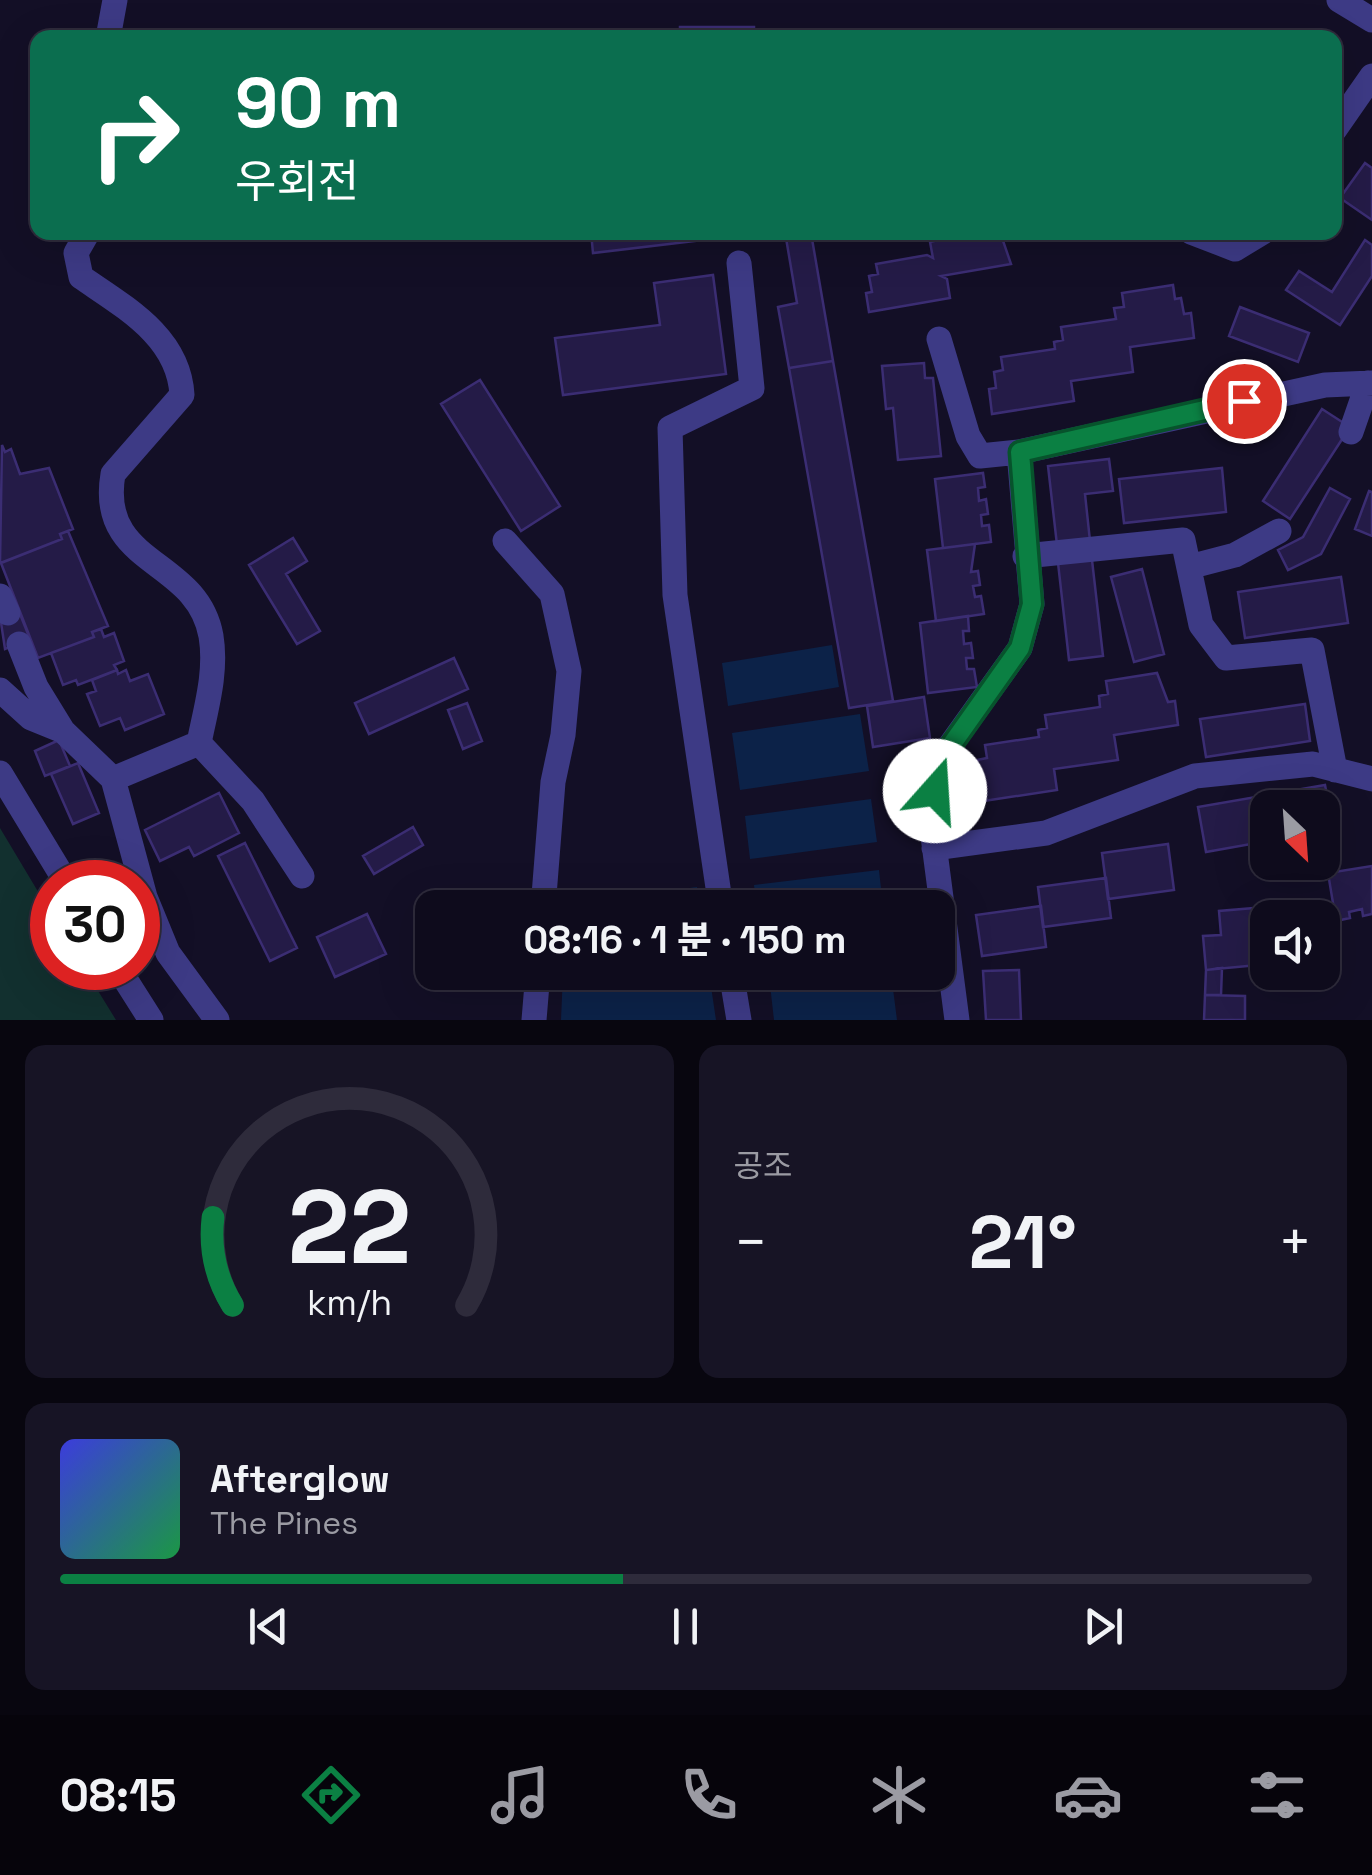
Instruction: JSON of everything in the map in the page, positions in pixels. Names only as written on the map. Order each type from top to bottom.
[{"type":"street","points":[[109,30],[115,0]]},
{"type":"street","points":[[1340,0],[1372,20]]},
{"type":"street","points":[[1342,119],[1372,76]]},
{"type":"street","points":[[83,240],[76,253],[81,277],[154,330],[180,370],[182,396],[169,415],[122,460],[110,493],[112,517],[121,536],[135,551],[181,580],[211,632],[213,672],[199,744]]},
{"type":"street","points":[[1211,240],[1235,250],[1251,240]]},
{"type":"street","points":[[718,890],[676,595],[670,428],[752,388],[739,263]]},
{"type":"street","points":[[939,340],[968,436],[980,456],[1020,452],[1325,385],[1370,383],[1350,432]]},
{"type":"street","points":[[956,1020],[931,820],[940,761],[1020,648],[1032,604],[1025,556],[1020,452]]},
{"type":"street","points":[[1189,568],[1235,555],[1279,532]]},
{"type":"street","points":[[1025,556],[1183,540],[1202,624],[1226,658],[1312,650],[1335,770]]},
{"type":"street","points":[[505,541],[552,594],[569,671],[563,735],[553,782],[544,890]]},
{"type":"street","points":[[19,644],[36,687],[63,731],[113,778],[145,897],[168,953],[217,1020]]},
{"type":"street","points":[[0,690],[31,718],[63,731]]},
{"type":"street","points":[[113,778],[199,744]]},
{"type":"street","points":[[199,744],[253,801],[302,876]]},
{"type":"street","points":[[934,848],[1046,833],[1195,776],[1313,764],[1372,779]]},
{"type":"street","points":[[0,773],[53,860]]},
{"type":"street","points":[[132,990],[151,1020]]},
{"type":"street","points":[[534,1020],[536,990]]},
{"type":"street","points":[[734,990],[739,1020]]},
{"type":"green space","points":[[0,828],[30,878],[30,990],[98,990],[116,1020],[0,1020]]},
{"type":"water","points":[[832,645],[839,687],[728,706],[722,663]]},
{"type":"water","points":[[860,714],[869,771],[740,790],[732,733]]},
{"type":"water","points":[[871,799],[877,842],[750,859],[745,816]]},
{"type":"water","points":[[879,870],[881,890],[755,890],[754,885]]},
{"type":"water","points":[[562,990],[712,990],[716,1020],[561,1020]]},
{"type":"water","points":[[771,990],[893,990],[897,1020],[774,1020]]},
{"type":"building","points":[[680,27],[754,27],[754,30]]},
{"type":"building","points":[[1365,163],[1372,168],[1372,220],[1342,199]]},
{"type":"building","points":[[592,240],[703,240],[593,253]]},
{"type":"building","points":[[786,240],[812,240],[833,361],[789,368],[778,307],[797,303]]},
{"type":"building","points":[[1003,240],[1011,264],[941,276],[947,279],[950,298],[869,312],[866,293],[872,292],[869,276],[878,274],[876,264],[927,255],[933,258],[930,242]]},
{"type":"building","points":[[1365,240],[1372,245],[1372,276],[1340,325],[1286,290],[1299,271],[1332,292]]},
{"type":"building","points":[[713,275],[726,374],[563,395],[555,338],[660,325],[654,283]]},
{"type":"building","points":[[1173,285],[1175,299],[1181,298],[1184,314],[1191,313],[1194,338],[1130,347],[1133,372],[1071,381],[1074,401],[992,414],[989,389],[996,388],[994,372],[1003,370],[1001,357],[1055,349],[1054,342],[1063,340],[1061,327],[1116,319],[1114,308],[1124,307],[1122,293]]},
{"type":"building","points":[[1240,307],[1309,333],[1298,362],[1229,336]]},
{"type":"building","points":[[833,361],[893,701],[849,708],[789,368]]},
{"type":"building","points":[[924,363],[925,378],[933,378],[941,456],[898,460],[893,408],[886,409],[882,366]]},
{"type":"building","points":[[480,380],[560,506],[521,531],[441,404]]},
{"type":"building","points":[[1322,409],[1350,427],[1290,519],[1263,501]]},
{"type":"building","points":[[2,445],[5,452],[11,449],[20,474],[49,468],[73,529],[60,534],[62,539],[0,563]]},
{"type":"building","points":[[1109,459],[1113,491],[1085,494],[1090,541],[1057,545],[1048,466]]},
{"type":"building","points":[[1222,468],[1226,512],[1124,523],[1119,479]]},
{"type":"building","points":[[983,473],[985,487],[978,488],[979,501],[986,499],[988,514],[981,515],[982,526],[989,525],[991,542],[943,548],[935,479]]},
{"type":"building","points":[[1330,488],[1350,499],[1321,554],[1288,570],[1278,550],[1303,537]]},
{"type":"building","points":[[1369,491],[1372,492],[1372,536],[1355,529]]},
{"type":"building","points":[[68,531],[108,626],[92,632],[94,637],[38,658],[1,563],[62,539],[60,534]]},
{"type":"building","points":[[293,538],[307,561],[286,574],[320,631],[297,644],[249,565]]},
{"type":"building","points":[[975,544],[971,572],[978,571],[980,585],[973,586],[975,597],[981,596],[984,614],[936,621],[927,550]]},
{"type":"building","points":[[1092,560],[1103,656],[1069,660],[1058,563]]},
{"type":"building","points":[[1142,569],[1164,654],[1134,662],[1111,577]]},
{"type":"building","points":[[1341,577],[1348,623],[1245,638],[1238,592]]},
{"type":"building","points":[[18,609],[30,639],[5,649],[0,616]]},
{"type":"building","points":[[968,616],[969,631],[963,631],[964,644],[971,643],[973,658],[966,658],[967,669],[974,669],[977,687],[928,693],[920,623]]},
{"type":"building","points":[[101,629],[104,637],[114,633],[124,661],[114,665],[117,670],[78,685],[76,680],[63,685],[51,653],[94,637],[92,632]]},
{"type":"building","points":[[454,658],[468,689],[369,734],[355,703]]},
{"type":"building","points":[[117,670],[118,674],[126,670],[130,681],[148,674],[164,714],[125,730],[120,718],[100,726],[87,694],[96,691],[92,680]]},
{"type":"building","points":[[1157,673],[1168,702],[1175,701],[1178,725],[1114,735],[1118,760],[1054,769],[1057,790],[977,802],[973,777],[980,776],[977,760],[987,758],[985,745],[1039,737],[1038,730],[1047,728],[1045,715],[1100,707],[1099,696],[1108,694],[1106,681]]},
{"type":"building","points":[[924,697],[930,738],[873,747],[867,706]]},
{"type":"building","points":[[467,703],[482,741],[463,749],[448,710]]},
{"type":"building","points":[[1305,704],[1310,741],[1206,757],[1200,719]]},
{"type":"building","points":[[59,740],[70,766],[45,776],[35,751]]},
{"type":"building","points":[[78,763],[99,813],[73,824],[51,774]]},
{"type":"building","points":[[1325,785],[1326,790],[1296,790]]},
{"type":"building","points":[[219,793],[239,833],[194,856],[189,847],[160,861],[145,830]]},
{"type":"building","points":[[1250,798],[1250,844],[1206,852],[1198,807]]},
{"type":"building","points":[[413,827],[423,845],[374,874],[363,856]]},
{"type":"building","points":[[245,843],[297,948],[270,961],[218,856]]},
{"type":"building","points":[[1168,844],[1174,890],[1108,899],[1102,853]]},
{"type":"building","points":[[1372,866],[1372,914],[1363,916],[1362,909],[1349,912],[1350,918],[1340,920],[1340,900],[1332,900],[1329,880],[1340,880],[1340,871]]},
{"type":"building","points":[[1106,878],[1111,918],[1043,927],[1038,887]]},
{"type":"building","points":[[1041,906],[1046,947],[982,956],[976,915]]},
{"type":"building","points":[[1250,908],[1250,966],[1206,970],[1203,936],[1221,935],[1219,911]]},
{"type":"building","points":[[367,914],[386,954],[335,977],[317,937]]},
{"type":"building","points":[[1222,968],[1221,995],[1205,995],[1206,970]]},
{"type":"building","points":[[1019,970],[1021,1020],[986,1020],[983,971]]},
{"type":"building","points":[[1205,995],[1245,996],[1245,1020],[1204,1020]]},
{"type":"route","points":[[935,791],[940,761],[1020,648],[1032,604],[1025,556],[1020,452],[1244,401]]}]
